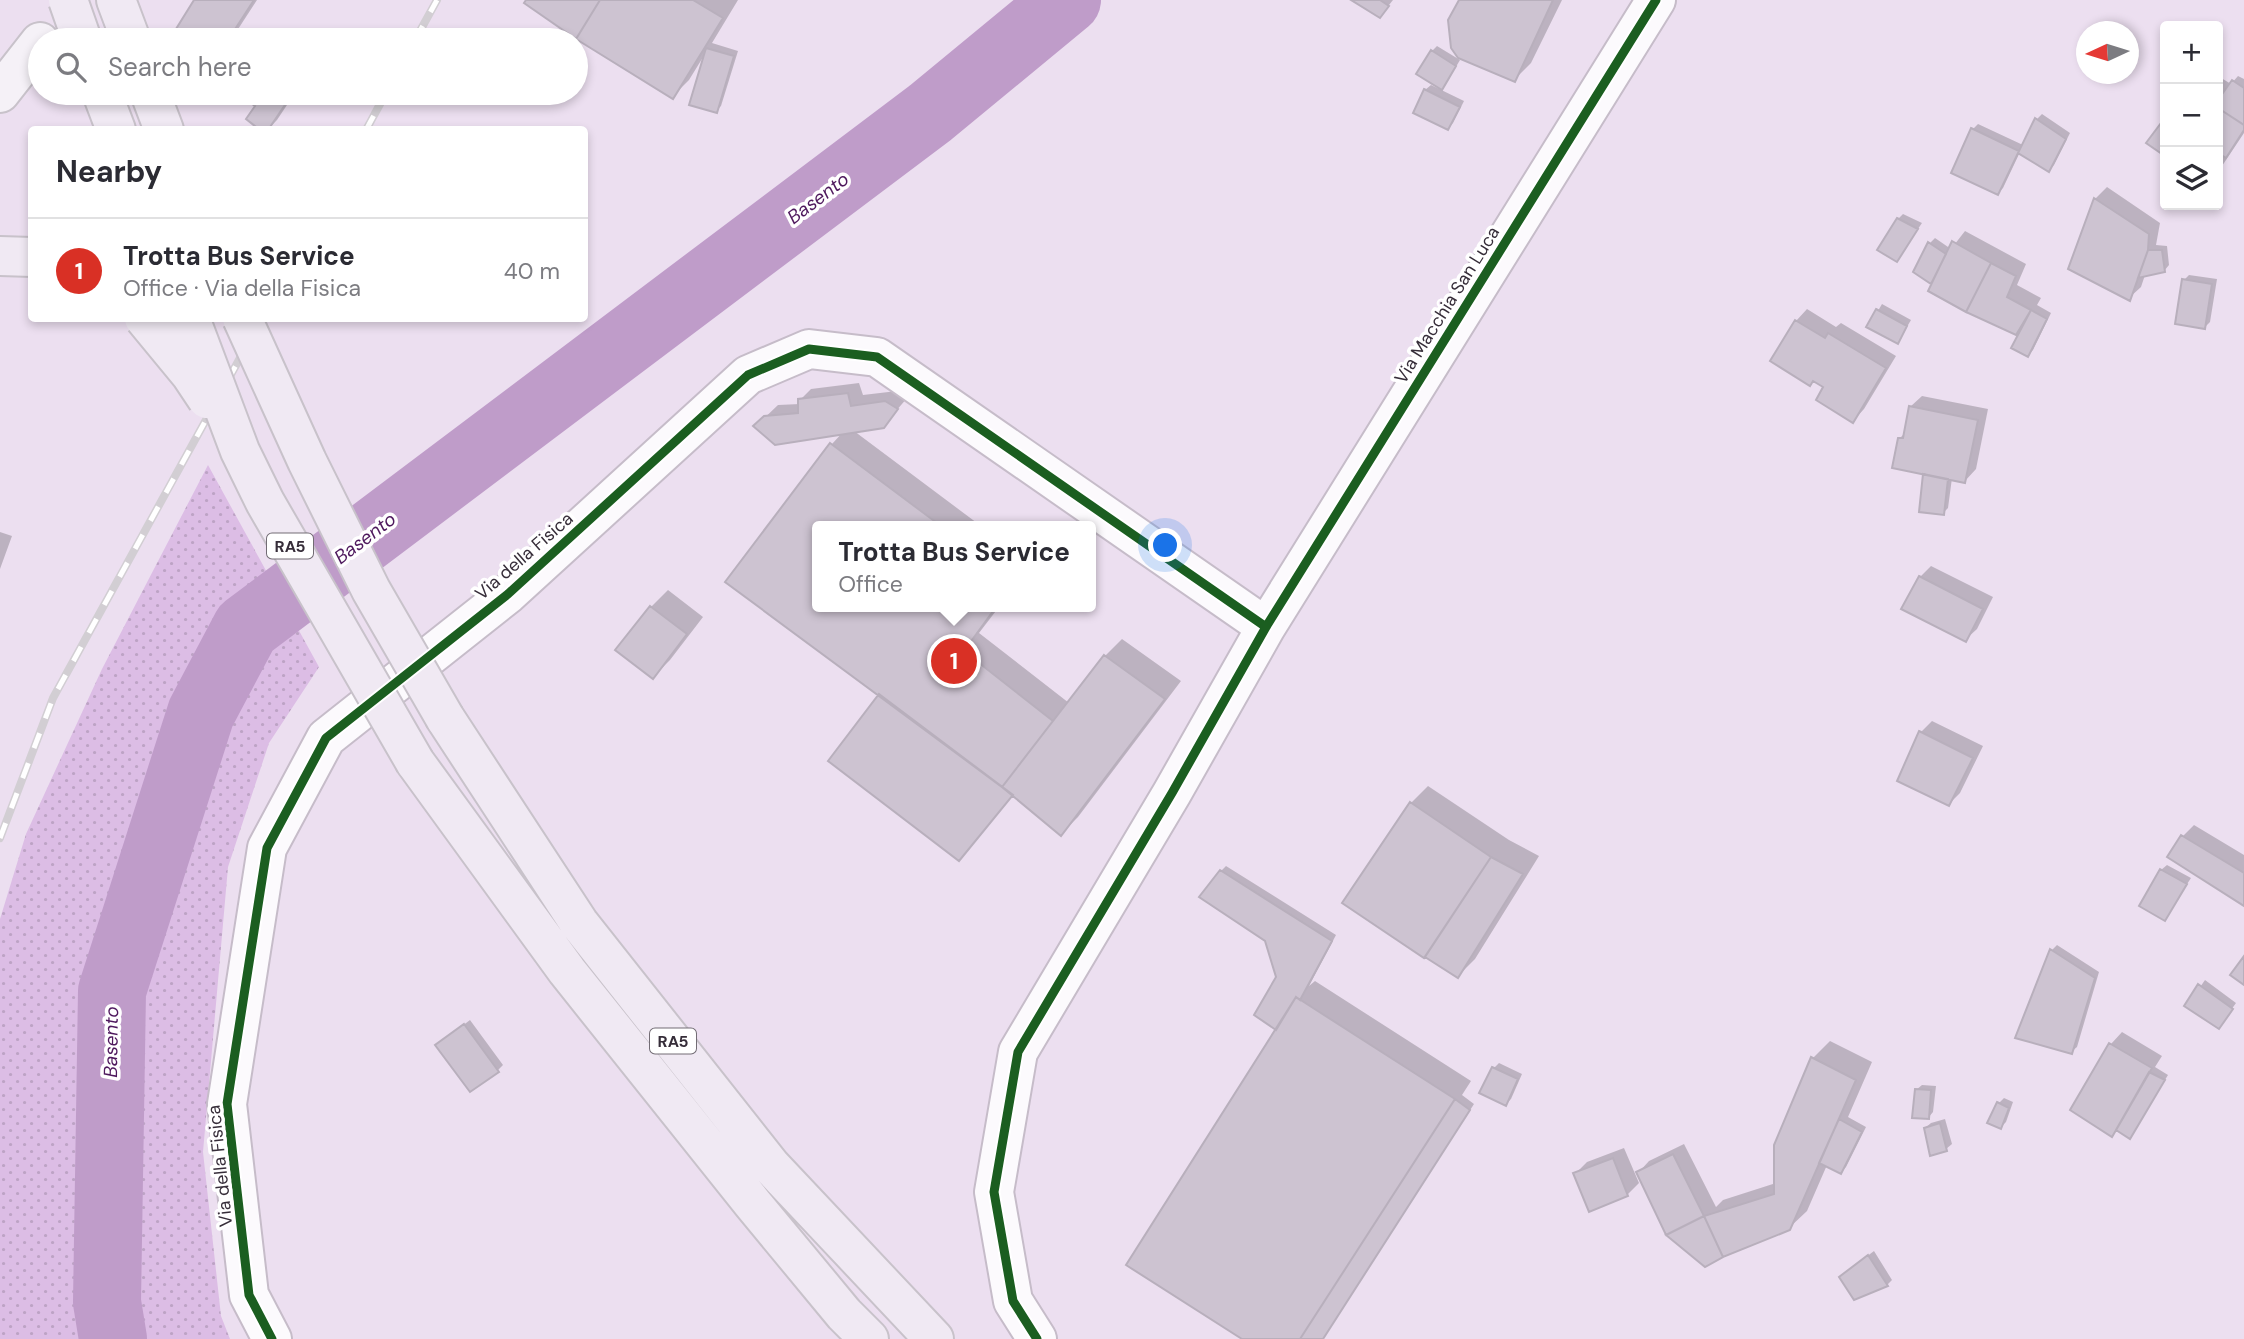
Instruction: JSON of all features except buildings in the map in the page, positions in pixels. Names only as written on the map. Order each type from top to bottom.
[{"type":"highway","points":[[71,0],[79,28]]},
{"type":"highway","points":[[116,0],[126,28]]},
{"type":"highway","points":[[107,105],[114,126]]},
{"type":"highway","points":[[155,105],[162,126]]},
{"type":"highway","points":[[0,256],[28,257]]},
{"type":"highway","points":[[147,322],[191,375],[240,451]]},
{"type":"highway","name":"RA5","points":[[192,322],[240,451],[272,513],[415,762],[567,971],[753,1204],[844,1314],[869,1339]]},
{"type":"highway","name":"RA5","points":[[244,322],[370,590],[445,718],[579,923],[771,1166],[933,1339]]},
{"type":"main road","points":[[51,28],[71,0]]},
{"type":"main road","points":[[0,93],[28,57]]},
{"type":"street","name":"Via Macchia San Luca","points":[[1037,1339],[1013,1301],[994,1192],[1018,1052],[1172,793],[1266,627],[1656,0]]},
{"type":"street","name":"Via della Fisica","points":[[272,1339],[249,1295],[227,1104],[267,848],[326,737],[509,594],[748,375],[809,349],[877,357],[1266,627]]},
{"type":"shaded area","points":[[208,465],[319,667],[269,743],[228,867],[203,1152],[221,1316],[230,1339],[0,1339],[0,919],[26,834],[102,669]]},
{"type":"waterway","name":"Basento","points":[[113,1339],[107,1302],[112,991],[201,713],[246,628],[930,113],[1067,0]]},
{"type":"railway","points":[[422,28],[437,0]]},
{"type":"railway","points":[[368,126],[380,105]]},
{"type":"railway","points":[[0,838],[53,698],[260,322]]},
{"type":"cycle path","points":[[1037,1339],[1013,1301],[994,1192],[1018,1052],[1172,793],[1266,627],[1656,0]]},
{"type":"cycle path","points":[[272,1339],[249,1295],[227,1104],[267,848],[326,738],[508,594],[748,375],[809,349],[877,357],[1266,627]]},
{"type":"place","name":"Trotta Bus Service","points":[[954,661]]}]
